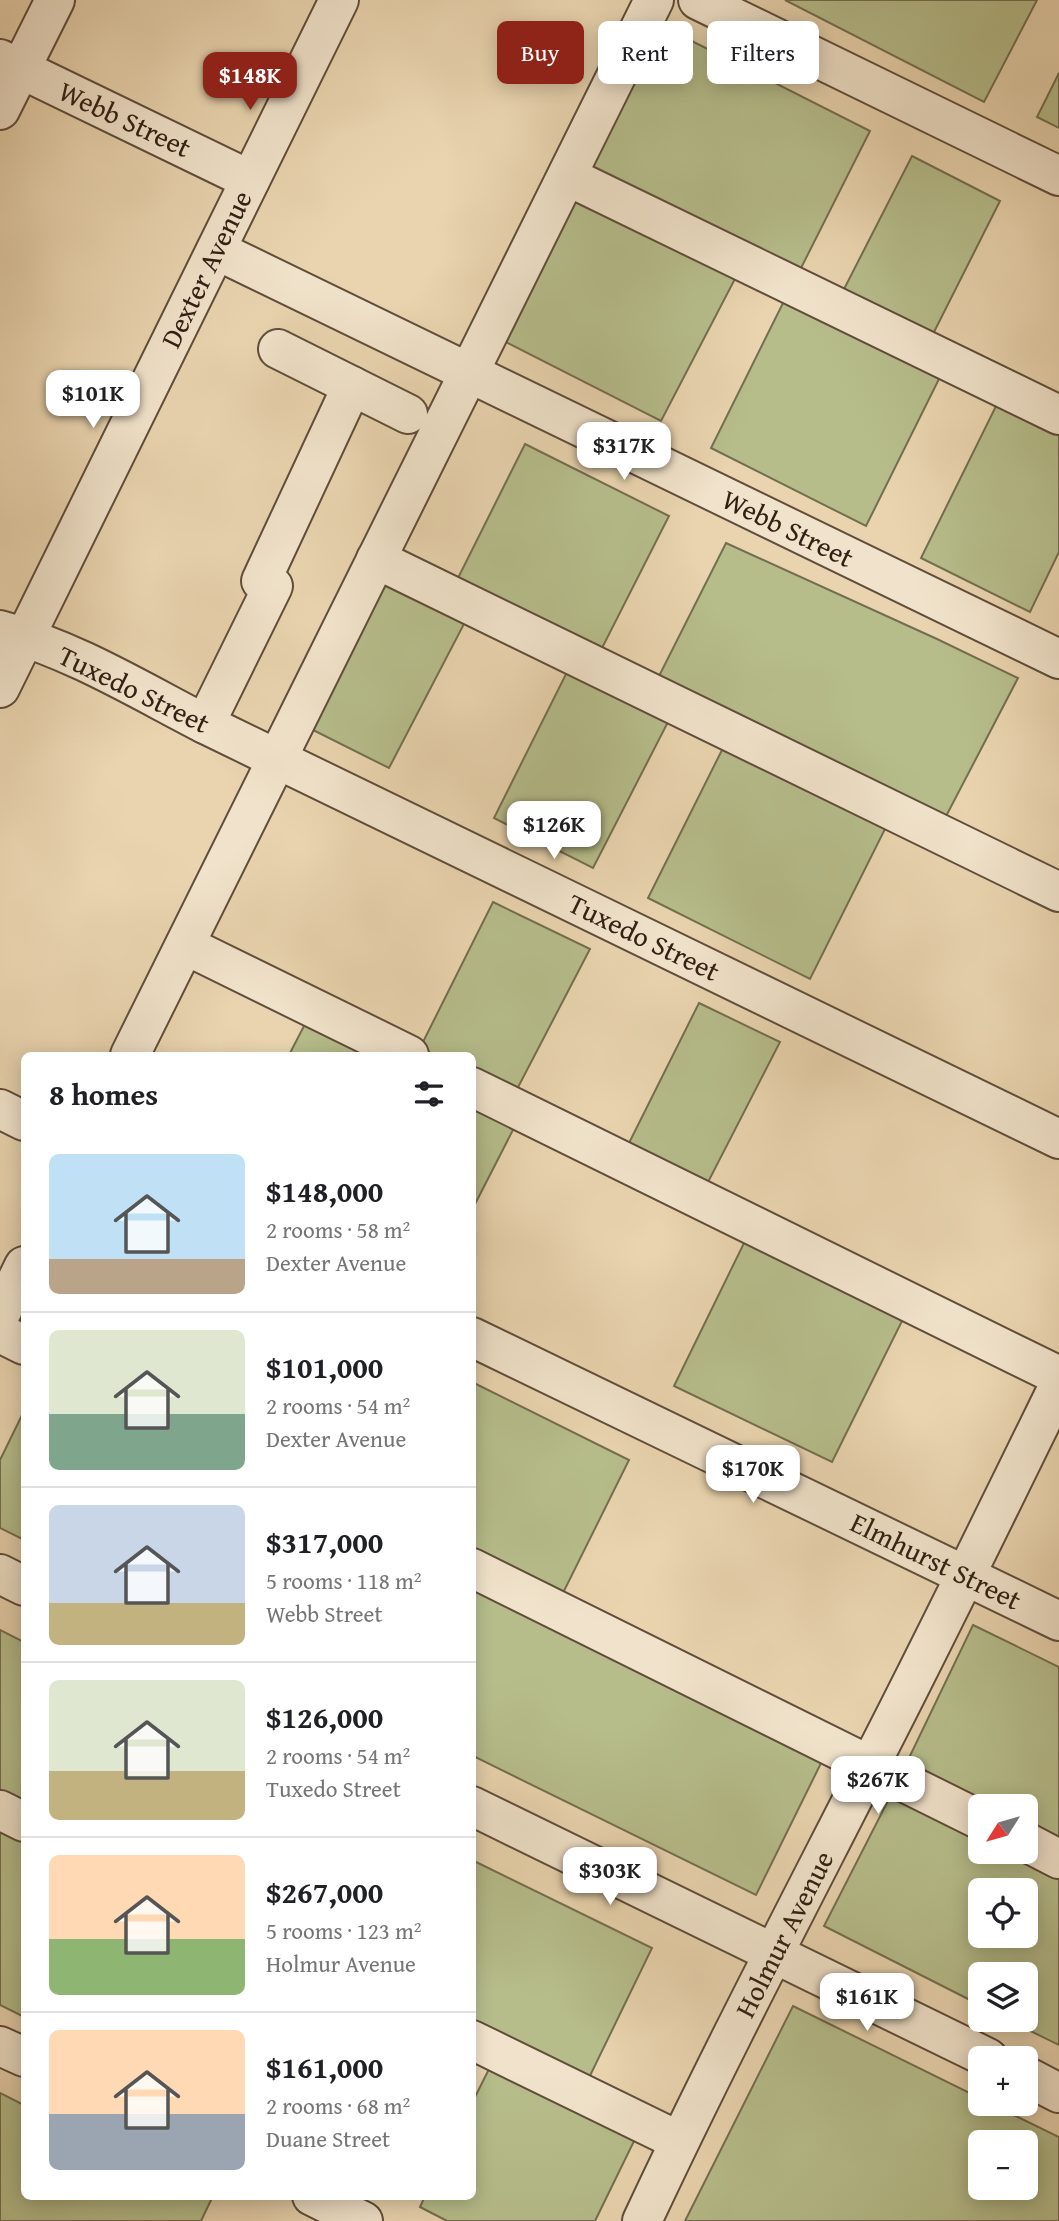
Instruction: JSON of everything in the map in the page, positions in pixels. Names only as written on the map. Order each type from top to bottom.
[{"type":"street","points":[[0,110],[10,64],[55,0]]},
{"type":"street","name":"Dexter Avenue","points":[[0,688],[12,633],[216,250],[339,0]]},
{"type":"street","points":[[132,1052],[654,0]]},
{"type":"street","points":[[698,0],[1059,176]]},
{"type":"street","name":"Webb Street","points":[[10,64],[250,180]]},
{"type":"street","points":[[567,176],[1059,415]]},
{"type":"street","name":"Webb Street","points":[[216,250],[1059,659]]},
{"type":"street","points":[[278,349],[408,414]]},
{"type":"street","points":[[205,724],[273,586],[261,581],[352,386]]},
{"type":"street","points":[[376,559],[1059,892]]},
{"type":"street","name":"Tuxedo Street","points":[[12,633],[91,666],[1059,1139]]},
{"type":"street","points":[[185,945],[403,1052]]},
{"type":"street","points":[[476,1089],[1059,1376]]},
{"type":"street","points":[[0,1109],[21,1120]]},
{"type":"street","points":[[0,1315],[21,1272]]},
{"type":"street","points":[[0,1333],[21,1344]]},
{"type":"street","name":"Elmhurst Street","points":[[476,1339],[1059,1621]]},
{"type":"street","name":"Holmur Avenue","points":[[642,2221],[773,1954],[967,1576],[1059,1385]]},
{"type":"street","points":[[476,1570],[968,1814]]},
{"type":"street","points":[[0,1574],[21,1584]]},
{"type":"street","points":[[476,1808],[968,2048]]},
{"type":"street","points":[[0,1810],[21,1820]]},
{"type":"street","points":[[1038,1848],[1059,1858]]},
{"type":"street","points":[[476,2042],[679,2141]]},
{"type":"street","points":[[0,2046],[21,2056]]},
{"type":"street","points":[[1038,2082],[1059,2092]]},
{"type":"street","points":[[320,2200],[363,2221]]},
{"type":"green space","points":[[785,0],[1037,0],[984,102]]},
{"type":"green space","points":[[693,42],[707,49],[707,84],[777,84],[870,131],[798,274],[591,169],[633,84],[693,84]]},
{"type":"green space","points":[[1059,73],[1059,128],[1037,117]]},
{"type":"green space","points":[[912,156],[1000,201],[931,338],[842,293]]},
{"type":"green space","points":[[571,196],[737,275],[661,421],[500,339]]},
{"type":"green space","points":[[786,297],[941,375],[866,526],[711,448]]},
{"type":"green space","points":[[998,402],[1059,433],[1059,552],[1030,612],[921,558]]},
{"type":"green space","points":[[525,444],[669,516],[598,656],[455,584]]},
{"type":"green space","points":[[726,543],[1018,678],[942,824],[656,682]]},
{"type":"green space","points":[[384,582],[465,622],[389,768],[311,729]]},
{"type":"green space","points":[[567,672],[668,722],[593,868],[494,818]]},
{"type":"green space","points":[[724,746],[886,827],[810,979],[648,898]]},
{"type":"green space","points":[[493,902],[590,949],[514,1095],[476,1076],[476,1052],[419,1050]]},
{"type":"green space","points":[[699,1003],[780,1042],[705,1188],[626,1149]]},
{"type":"green space","points":[[305,1024],[364,1052],[291,1052]]},
{"type":"green space","points":[[476,1106],[515,1126],[476,1202]]},
{"type":"green space","points":[[745,1241],[905,1315],[832,1462],[674,1386]]},
{"type":"green space","points":[[476,1384],[629,1460],[561,1597],[476,1554]]},
{"type":"green space","points":[[21,1417],[21,1538],[0,1528],[0,1460]]},
{"type":"green space","points":[[476,1581],[826,1753],[756,1895],[476,1757]]},
{"type":"green space","points":[[973,1625],[1059,1667],[1059,1837],[1038,1827],[1038,1794],[972,1794],[907,1762]]},
{"type":"green space","points":[[0,1630],[21,1640],[21,1808],[0,1798]]},
{"type":"green space","points":[[896,1785],[968,1822],[968,1864],[1038,1864],[1038,1858],[1059,1868],[1059,2045],[1032,2032],[1038,2032],[1038,1962],[968,1962],[968,1999],[824,1926]]},
{"type":"green space","points":[[0,1828],[21,1838],[21,2016],[0,2005]]},
{"type":"green space","points":[[476,1862],[652,1948],[586,2084],[476,2030]]},
{"type":"green space","points":[[793,2006],[968,2092],[968,2116],[1016,2116],[1059,2137],[1059,2221],[685,2221]]},
{"type":"green space","points":[[493,2061],[638,2133],[595,2221],[447,2221],[420,2207],[423,2200],[476,2200],[476,2095]]},
{"type":"green space","points":[[0,2093],[21,2104],[21,2200],[211,2200],[201,2221],[0,2221]]}]
